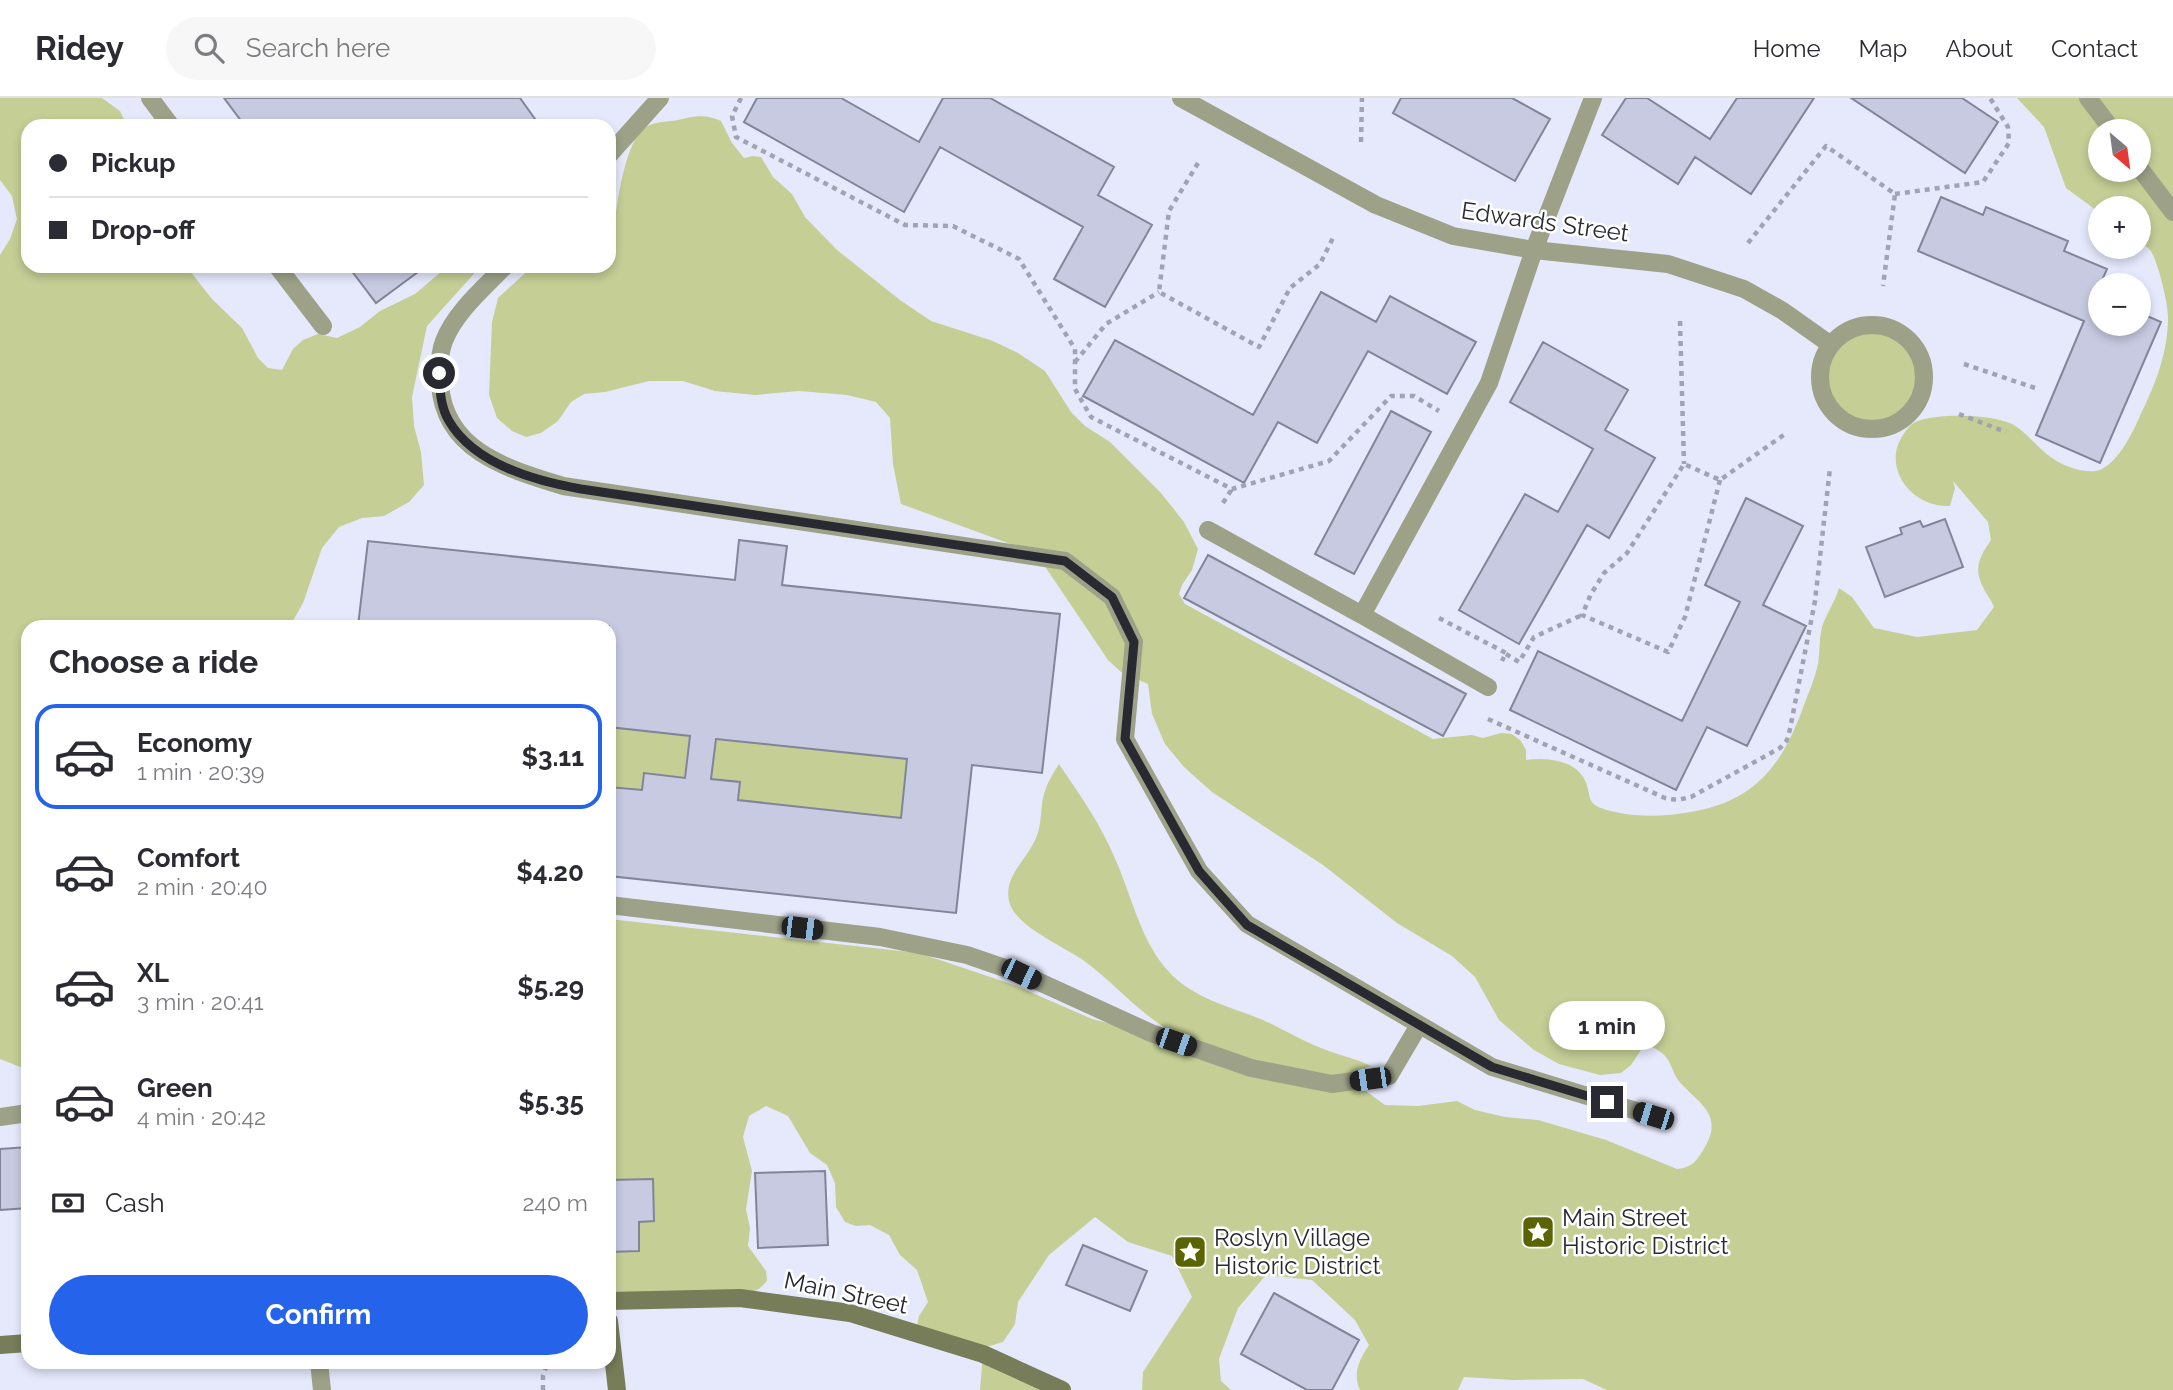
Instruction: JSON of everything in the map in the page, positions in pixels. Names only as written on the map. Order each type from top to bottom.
[{"type":"main road","name":"Main Street","points":[[616,1301],[740,1298],[850,1313],[983,1354],[1062,1390]]},
{"type":"main road","points":[[0,1345],[21,1344]]},
{"type":"main road","points":[[615,1369],[617,1390]]},
{"type":"street","points":[[150,98],[166,119]]},
{"type":"street","points":[[616,147],[660,98]]},
{"type":"street","name":"Edwards Street","points":[[1181,98],[1376,205],[1453,236],[1534,250],[1668,264],[1744,289],[1783,311],[1830,345]]},
{"type":"street","points":[[1362,615],[1489,383],[1534,250],[1593,98]]},
{"type":"street","points":[[2088,98],[2104,119]]},
{"type":"street","points":[[2150,182],[2173,212]]},
{"type":"street","points":[[282,273],[323,326]]},
{"type":"street","points":[[498,273],[462,312],[444,342],[441,362],[441,398],[448,419],[460,436],[478,452],[516,472],[563,486],[1065,561],[1112,597],[1134,642],[1125,739],[1199,871],[1247,925],[1492,1067],[1653,1116]]},
{"type":"street","points":[[1879,325],[1896,331],[1911,341],[1921,357],[1924,375],[1922,393],[1914,409],[1887,428],[1862,428],[1840,419],[1828,407],[1821,392],[1819,375],[1822,359],[1830,345],[1844,332],[1861,326],[1879,325]]},
{"type":"street","points":[[1208,530],[1488,687]]},
{"type":"street","points":[[616,906],[880,937],[967,955],[1021,974],[1151,1033],[1251,1068],[1332,1084],[1389,1076],[1419,1025]]},
{"type":"street","points":[[0,1117],[21,1115]]},
{"type":"street","points":[[320,1369],[322,1390]]},
{"type":"path","points":[[741,98],[732,116],[736,137],[905,225],[953,226],[1019,259],[1075,349],[1075,389],[1091,416],[1232,489],[1329,461],[1391,396],[1414,396],[1465,427]]},
{"type":"path","points":[[1362,142],[1363,98]]},
{"type":"path","points":[[1748,243],[1826,146],[1895,194],[1983,182],[2008,143],[2008,127],[1990,98]]},
{"type":"path","points":[[1159,292],[1169,211],[1198,163]]},
{"type":"path","points":[[1883,286],[1895,194]]},
{"type":"path","points":[[1159,292],[1259,347],[1290,288],[1320,264],[1334,236]]},
{"type":"path","points":[[1075,362],[1106,324],[1159,292]]},
{"type":"path","points":[[1439,618],[1519,662],[1534,636],[1582,615],[1604,573],[1627,553],[1684,464],[1681,321]]},
{"type":"path","points":[[1964,364],[2035,388]]},
{"type":"path","points":[[1959,414],[2006,432]]},
{"type":"path","points":[[1582,615],[1668,652],[1685,617],[1720,480],[1785,434]]},
{"type":"path","points":[[1684,464],[1720,480]]},
{"type":"path","points":[[1506,653],[1483,698],[1482,708],[1488,719],[1665,798],[1677,800],[1691,797],[1780,748],[1787,740],[1790,729],[1815,601],[1830,468]]},
{"type":"path","points":[[543,1390],[546,1369]]},
{"type":"green space","points":[[0,98],[102,98],[120,111],[124,119],[21,119],[21,273],[192,273],[212,299],[242,328],[258,358],[268,368],[282,370],[293,349],[303,340],[318,334],[337,338],[360,327],[380,311],[415,294],[440,273],[475,273],[427,326],[412,397],[424,485],[409,502],[384,516],[362,518],[339,527],[322,548],[303,603],[293,620],[21,620],[21,1067],[0,1059],[0,255],[10,239],[17,219],[12,196],[0,180]]},
{"type":"green space","points":[[2017,98],[2173,98],[2173,1390],[1607,1390],[1583,1379],[1513,1380],[1464,1377],[1458,1390],[1360,1390],[1357,1372],[1369,1345],[1355,1320],[1312,1280],[1266,1275],[1238,1308],[1219,1359],[1221,1381],[1231,1390],[1142,1390],[1143,1372],[1192,1297],[1172,1256],[1128,1242],[1095,1217],[1049,1255],[1018,1302],[1015,1324],[1003,1342],[983,1348],[917,1326],[919,1316],[928,1302],[917,1270],[900,1255],[889,1235],[870,1225],[856,1226],[845,1222],[836,1207],[835,1183],[827,1165],[810,1153],[788,1116],[766,1106],[749,1116],[743,1137],[752,1171],[746,1209],[750,1228],[748,1246],[766,1271],[767,1281],[759,1289],[740,1297],[616,1301],[616,920],[919,953],[1014,985],[1092,1019],[1131,1029],[1175,1034],[1150,1017],[1083,960],[1029,927],[1013,910],[1009,901],[1009,885],[1036,838],[1044,793],[1059,764],[1104,835],[1144,933],[1169,972],[1188,988],[1210,1000],[1266,1022],[1313,1045],[1371,1066],[1344,1075],[1385,1105],[1418,1106],[1457,1101],[1475,1110],[1505,1117],[1538,1120],[1606,1140],[1677,1169],[1689,1166],[1697,1159],[1712,1128],[1707,1111],[1678,1080],[1669,1061],[1661,1052],[1652,1047],[1641,1050],[1631,1065],[1621,1073],[1600,1075],[1559,1064],[1534,1050],[1499,1020],[1475,977],[1452,956],[1397,923],[1323,865],[1212,792],[1184,767],[1165,744],[1152,714],[1148,684],[1121,672],[1108,660],[1044,565],[1016,546],[901,504],[893,464],[890,418],[876,402],[847,395],[799,391],[755,395],[715,391],[683,381],[649,381],[605,392],[584,394],[571,402],[558,421],[541,433],[526,437],[512,431],[497,418],[489,395],[492,322],[498,298],[525,273],[616,273],[616,214],[621,184],[633,143],[646,127],[695,117],[710,117],[721,121],[732,143],[744,158],[761,157],[773,177],[792,194],[805,217],[837,250],[900,300],[931,321],[993,341],[1045,371],[1071,412],[1085,426],[1110,442],[1161,493],[1184,522],[1198,549],[1192,570],[1179,594],[1185,604],[1433,739],[1472,735],[1483,738],[1501,733],[1512,734],[1521,741],[1526,750],[1526,760],[1552,760],[1576,769],[1586,783],[1591,801],[1597,806],[1623,814],[1646,816],[1680,814],[1714,807],[1750,789],[1776,762],[1796,726],[1812,685],[1819,659],[1822,627],[1839,588],[1852,597],[1874,628],[1917,637],[1977,630],[1994,607],[1978,574],[1981,557],[1991,540],[1988,522],[1953,481],[1955,488],[1950,506],[1936,505],[1913,493],[1898,472],[1897,448],[1911,425],[1927,418],[1992,418],[2017,427],[2057,461],[2069,467],[2090,471],[2102,469],[2119,453],[2129,439],[2150,394],[2163,357],[2168,317],[2162,283],[2151,251],[2151,196],[2088,196],[2088,204],[2066,188],[2044,127]]},
{"type":"green space","points":[[1872,325],[1892,329],[1909,340],[1920,357],[1924,377],[1920,397],[1909,414],[1892,425],[1872,429],[1852,425],[1835,414],[1824,397],[1820,377],[1824,357],[1835,340],[1852,329]]},
{"type":"green space","points":[[616,728],[690,736],[685,778],[644,773],[642,790],[616,788]]},
{"type":"green space","points":[[716,739],[907,759],[901,818],[738,800],[711,779]]},
{"type":"green space","points":[[983,1354],[1062,1390],[980,1390]]},
{"type":"building","points":[[224,98],[520,98],[535,119],[240,119]]},
{"type":"building","points":[[757,98],[841,98],[919,142],[943,98],[990,98],[1114,167],[1098,195],[1152,225],[1105,307],[1054,279],[1083,227],[940,147],[904,212],[744,122]]},
{"type":"building","points":[[1401,98],[1512,98],[1550,119],[1515,181],[1393,113]]},
{"type":"building","points":[[1626,98],[1647,98],[1710,139],[1737,98],[1814,98],[1751,194],[1695,157],[1678,184],[1602,135]]},
{"type":"building","points":[[1851,98],[1962,98],[1998,122],[1965,173]]},
{"type":"building","points":[[1941,197],[1983,215],[1986,207],[2068,241],[2064,251],[2107,269],[2105,273],[2088,273],[2088,336],[2151,336],[2151,318],[2161,322],[2100,463],[2036,435],[2084,321],[1918,251]]},
{"type":"building","points":[[353,273],[417,273],[376,303]]},
{"type":"building","points":[[1321,292],[1376,322],[1390,296],[1476,342],[1447,394],[1368,351],[1317,443],[1278,422],[1244,483],[1083,396],[1115,340],[1253,415]]},
{"type":"building","points":[[1543,342],[1628,390],[1605,430],[1655,458],[1609,538],[1587,525],[1519,644],[1459,610],[1525,494],[1558,512],[1593,449],[1510,402]]},
{"type":"building","points":[[1391,411],[1431,432],[1354,574],[1315,554]]},
{"type":"building","points":[[1746,498],[1803,526],[1763,605],[1806,626],[1747,746],[1707,727],[1676,790],[1510,710],[1538,651],[1682,721],[1740,602],[1705,585]]},
{"type":"building","points":[[1945,519],[1963,567],[1885,597],[1866,547],[1902,534],[1900,528],[1920,521],[1923,527]]},
{"type":"building","points":[[739,540],[787,546],[782,585],[1060,614],[1042,773],[972,765],[956,913],[616,877],[616,788],[642,790],[644,773],[685,778],[690,736],[616,728],[616,620],[359,620],[368,541],[735,580]],"holes":[[[716,739],[907,759],[901,818],[738,800],[740,782],[711,779]]]},
{"type":"building","points":[[1208,555],[1466,694],[1443,736],[1184,598]]},
{"type":"building","points":[[21,1148],[21,1208],[0,1210],[0,1149]]},
{"type":"building","points":[[825,1171],[828,1245],[758,1248],[755,1173]]},
{"type":"building","points":[[653,1179],[654,1221],[639,1222],[639,1251],[616,1252],[616,1180]]},
{"type":"building","points":[[1083,1245],[1147,1271],[1130,1311],[1066,1285]]},
{"type":"building","points":[[1274,1293],[1359,1340],[1332,1390],[1307,1390],[1241,1354]]},
{"type":"place","name":"Main Street Historic District","points":[[1538,1232]]},
{"type":"place","name":"Roslyn Village Historic District","points":[[1190,1252]]},
{"type":"route","points":[[439,373],[441,398],[448,419],[460,436],[478,452],[516,472],[581,489],[1065,561],[1112,597],[1134,642],[1125,739],[1199,871],[1247,925],[1492,1067],[1607,1102]]}]
